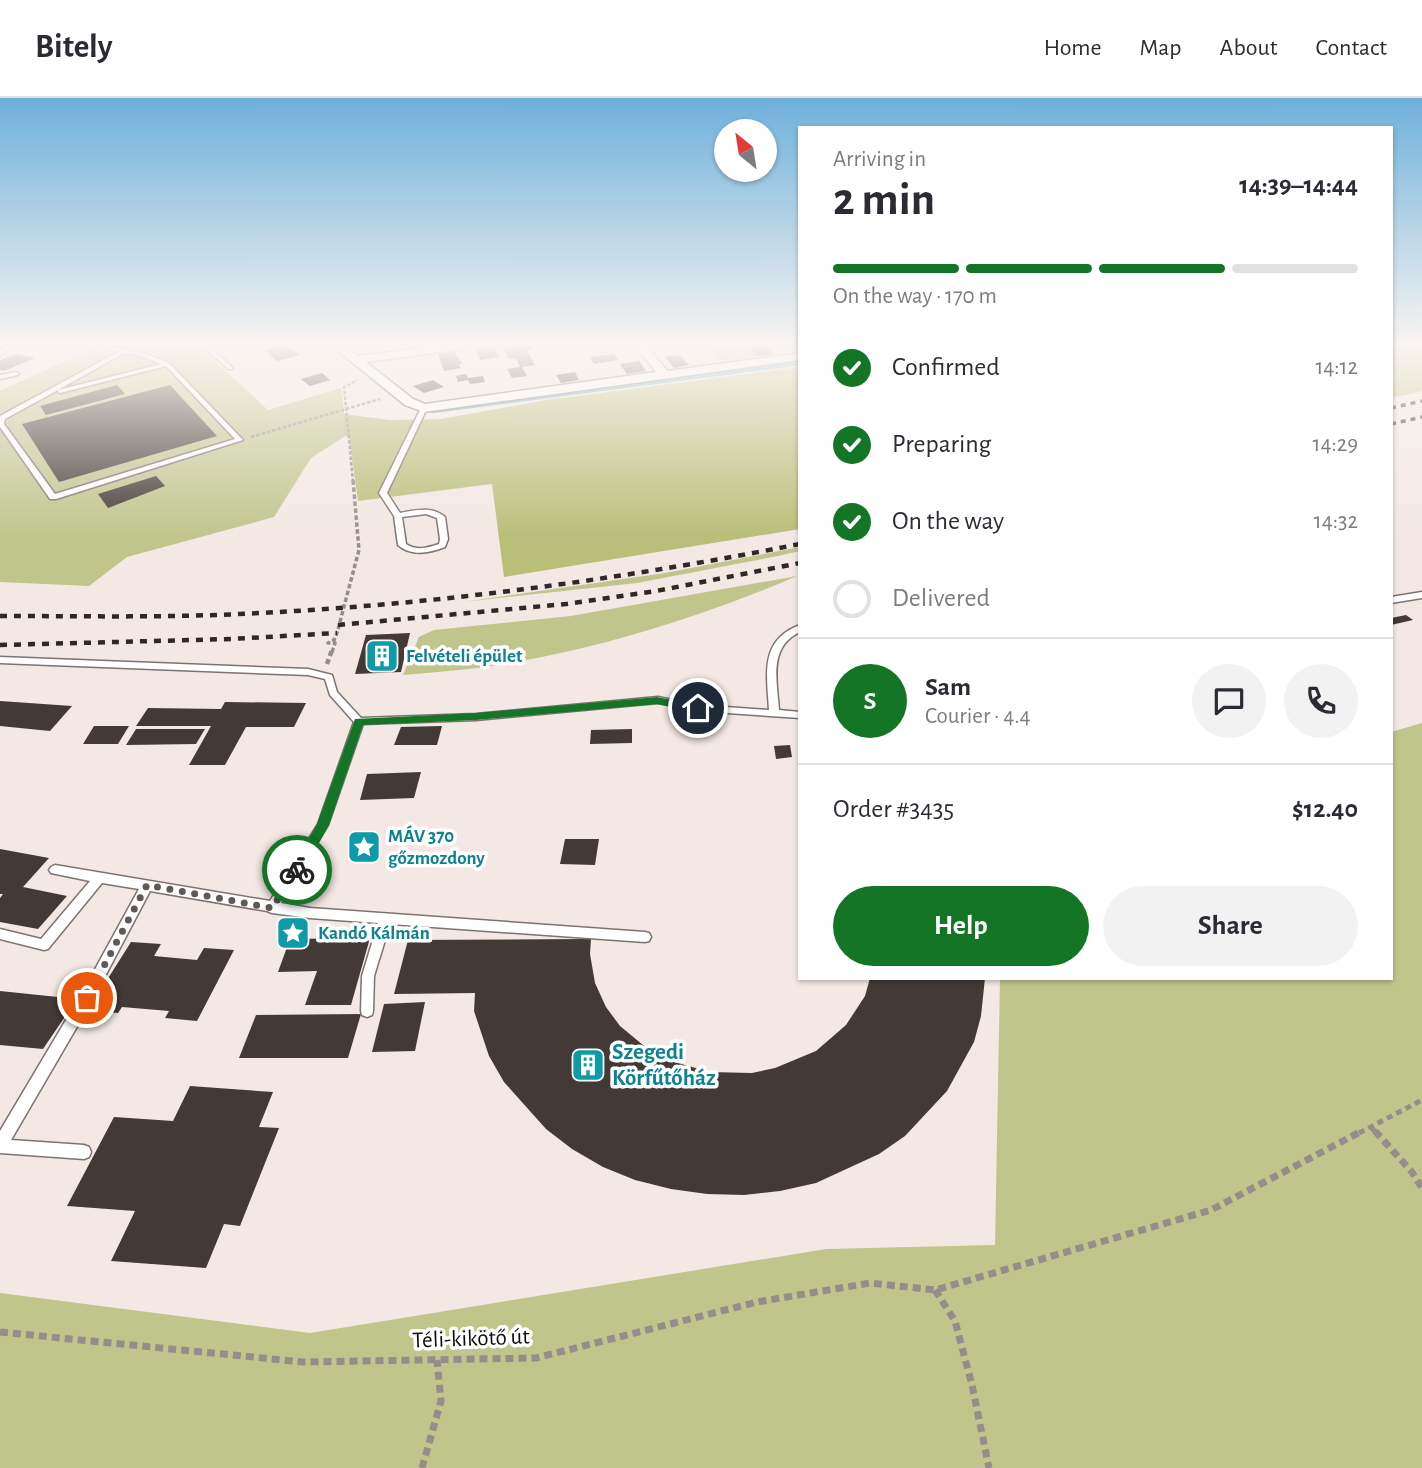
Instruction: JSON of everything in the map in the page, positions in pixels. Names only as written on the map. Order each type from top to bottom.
[{"type":"lane","points":[[1,418],[1,424],[53,497],[240,440],[211,410]]},
{"type":"lane","points":[[398,516],[424,511],[436,513],[441,517],[444,539],[442,545],[420,551],[407,549],[402,545],[398,516],[383,493],[423,410]]},
{"type":"lane","points":[[1393,600],[1422,595]]},
{"type":"lane","points":[[774,714],[770,660],[776,644],[790,631],[798,629]]},
{"type":"lane","points":[[0,660],[323,674],[331,680],[333,693],[359,721],[476,717],[657,701],[698,708],[798,715]]},
{"type":"lane","points":[[272,908],[323,825],[359,721]]},
{"type":"lane","points":[[55,870],[272,908],[645,937]]},
{"type":"lane","points":[[0,934],[44,945],[99,878]]},
{"type":"lane","points":[[84,1152],[0,1145],[87,998],[147,885]]},
{"type":"lane","points":[[368,1011],[368,976],[386,918]]},
{"type":"path","points":[[240,440],[343,410]]},
{"type":"path","points":[[323,674],[335,643],[328,643],[334,640],[337,633],[359,550],[346,410]]},
{"type":"path","points":[[989,1468],[972,1385],[955,1321],[935,1290],[1211,1210],[1422,1100]]},
{"type":"path","points":[[1371,1127],[1412,1172],[1422,1188]]},
{"type":"path","name":"Téli-kikötő út","points":[[0,1332],[303,1362],[536,1358],[757,1302],[870,1283],[935,1290]]},
{"type":"path","points":[[422,1468],[441,1401],[437,1360]]},
{"type":"green space","points":[[0,410],[344,410],[347,435],[311,458],[274,517],[127,557],[89,586],[0,582]]},
{"type":"green space","points":[[491,410],[798,410],[798,529],[504,577],[492,484],[358,501],[349,437],[344,434],[344,414],[389,420],[441,419]]},
{"type":"green space","points":[[798,547],[798,551],[778,556],[637,583],[463,602],[665,573]]},
{"type":"green space","points":[[797,576],[688,618],[575,650],[499,665],[403,675],[419,637],[434,630],[571,616]]},
{"type":"green space","points":[[1422,723],[1422,1468],[0,1468],[0,1293],[310,1333],[826,1249],[995,1245],[1000,980],[1393,980],[1393,731]]},
{"type":"building","points":[[43,410],[65,410],[46,415]]},
{"type":"building","points":[[75,410],[193,410],[217,436],[59,482],[22,424]]},
{"type":"building","points":[[156,476],[165,486],[108,508],[98,494]]},
{"type":"building","points":[[1406,615],[1413,620],[1393,625],[1393,618]]},
{"type":"building","name":"Felvételi épület","points":[[410,633],[401,672],[355,674],[366,635]]},
{"type":"building","points":[[0,701],[72,706],[50,731],[0,726]]},
{"type":"building","points":[[225,702],[306,703],[294,727],[246,727],[225,765],[189,765],[211,726],[136,726],[148,708],[221,709]]},
{"type":"building","points":[[94,726],[129,726],[118,744],[83,744]]},
{"type":"building","points":[[442,726],[437,745],[394,745],[401,727]]},
{"type":"building","points":[[136,729],[205,729],[196,744],[126,745]]},
{"type":"building","points":[[632,729],[632,743],[590,744],[591,730]]},
{"type":"building","points":[[790,745],[792,757],[776,759],[774,746]]},
{"type":"building","points":[[421,772],[414,798],[360,800],[367,774]]},
{"type":"building","points":[[565,839],[599,839],[595,865],[560,864]]},
{"type":"building","points":[[0,849],[49,858],[23,887],[67,896],[38,929],[0,922],[0,898],[3,894],[0,894]]},
{"type":"building","points":[[370,938],[351,1005],[305,1005],[317,971],[278,972],[290,939]]},
{"type":"building","name":"Szegedi Körfűtőház","points":[[591,939],[590,954],[595,983],[606,1007],[620,1026],[649,1050],[667,1060],[710,1072],[752,1073],[775,1068],[816,1051],[846,1025],[865,996],[869,980],[985,980],[981,1016],[974,1042],[947,1091],[905,1136],[879,1154],[816,1183],[744,1195],[707,1194],[635,1180],[603,1167],[572,1149],[546,1129],[504,1082],[489,1056],[474,1011],[475,993],[394,994],[408,940]]},
{"type":"building","points":[[131,942],[161,944],[154,956],[197,960],[204,948],[234,950],[197,1021],[165,1018],[169,1011],[122,1007],[118,1013],[88,1010]]},
{"type":"building","points":[[0,991],[77,999],[43,1049],[0,1045]]},
{"type":"building","points":[[425,1002],[415,1051],[372,1052],[384,1004]]},
{"type":"building","points":[[361,1014],[348,1058],[239,1058],[256,1015]]},
{"type":"building","points":[[190,1086],[273,1092],[259,1127],[279,1128],[240,1226],[224,1224],[206,1268],[111,1261],[135,1211],[67,1206],[114,1117],[173,1121]]},
{"type":"waterway","points":[[433,411],[441,410]]},
{"type":"railway","points":[[1393,424],[1422,417]]},
{"type":"railway","points":[[0,616],[227,615],[395,603],[599,579],[798,544]]},
{"type":"railway","points":[[338,625],[566,604],[656,591],[798,563]]},
{"type":"railway","points":[[0,645],[231,639],[337,633]]},
{"type":"way so far","points":[[87,998],[147,885],[272,908],[297,870]]},
{"type":"place","name":"Felvételi épület","points":[[382,656]]},
{"type":"place","name":"MÁV 370 gőzmozdony","points":[[364,847]]},
{"type":"place","name":"Kandó Kálmán","points":[[293,933]]},
{"type":"place","name":"Szegedi Körfűtőház","points":[[588,1065]]},
{"type":"route","points":[[297,870],[323,825],[359,721],[476,717],[657,701],[698,708]]}]
